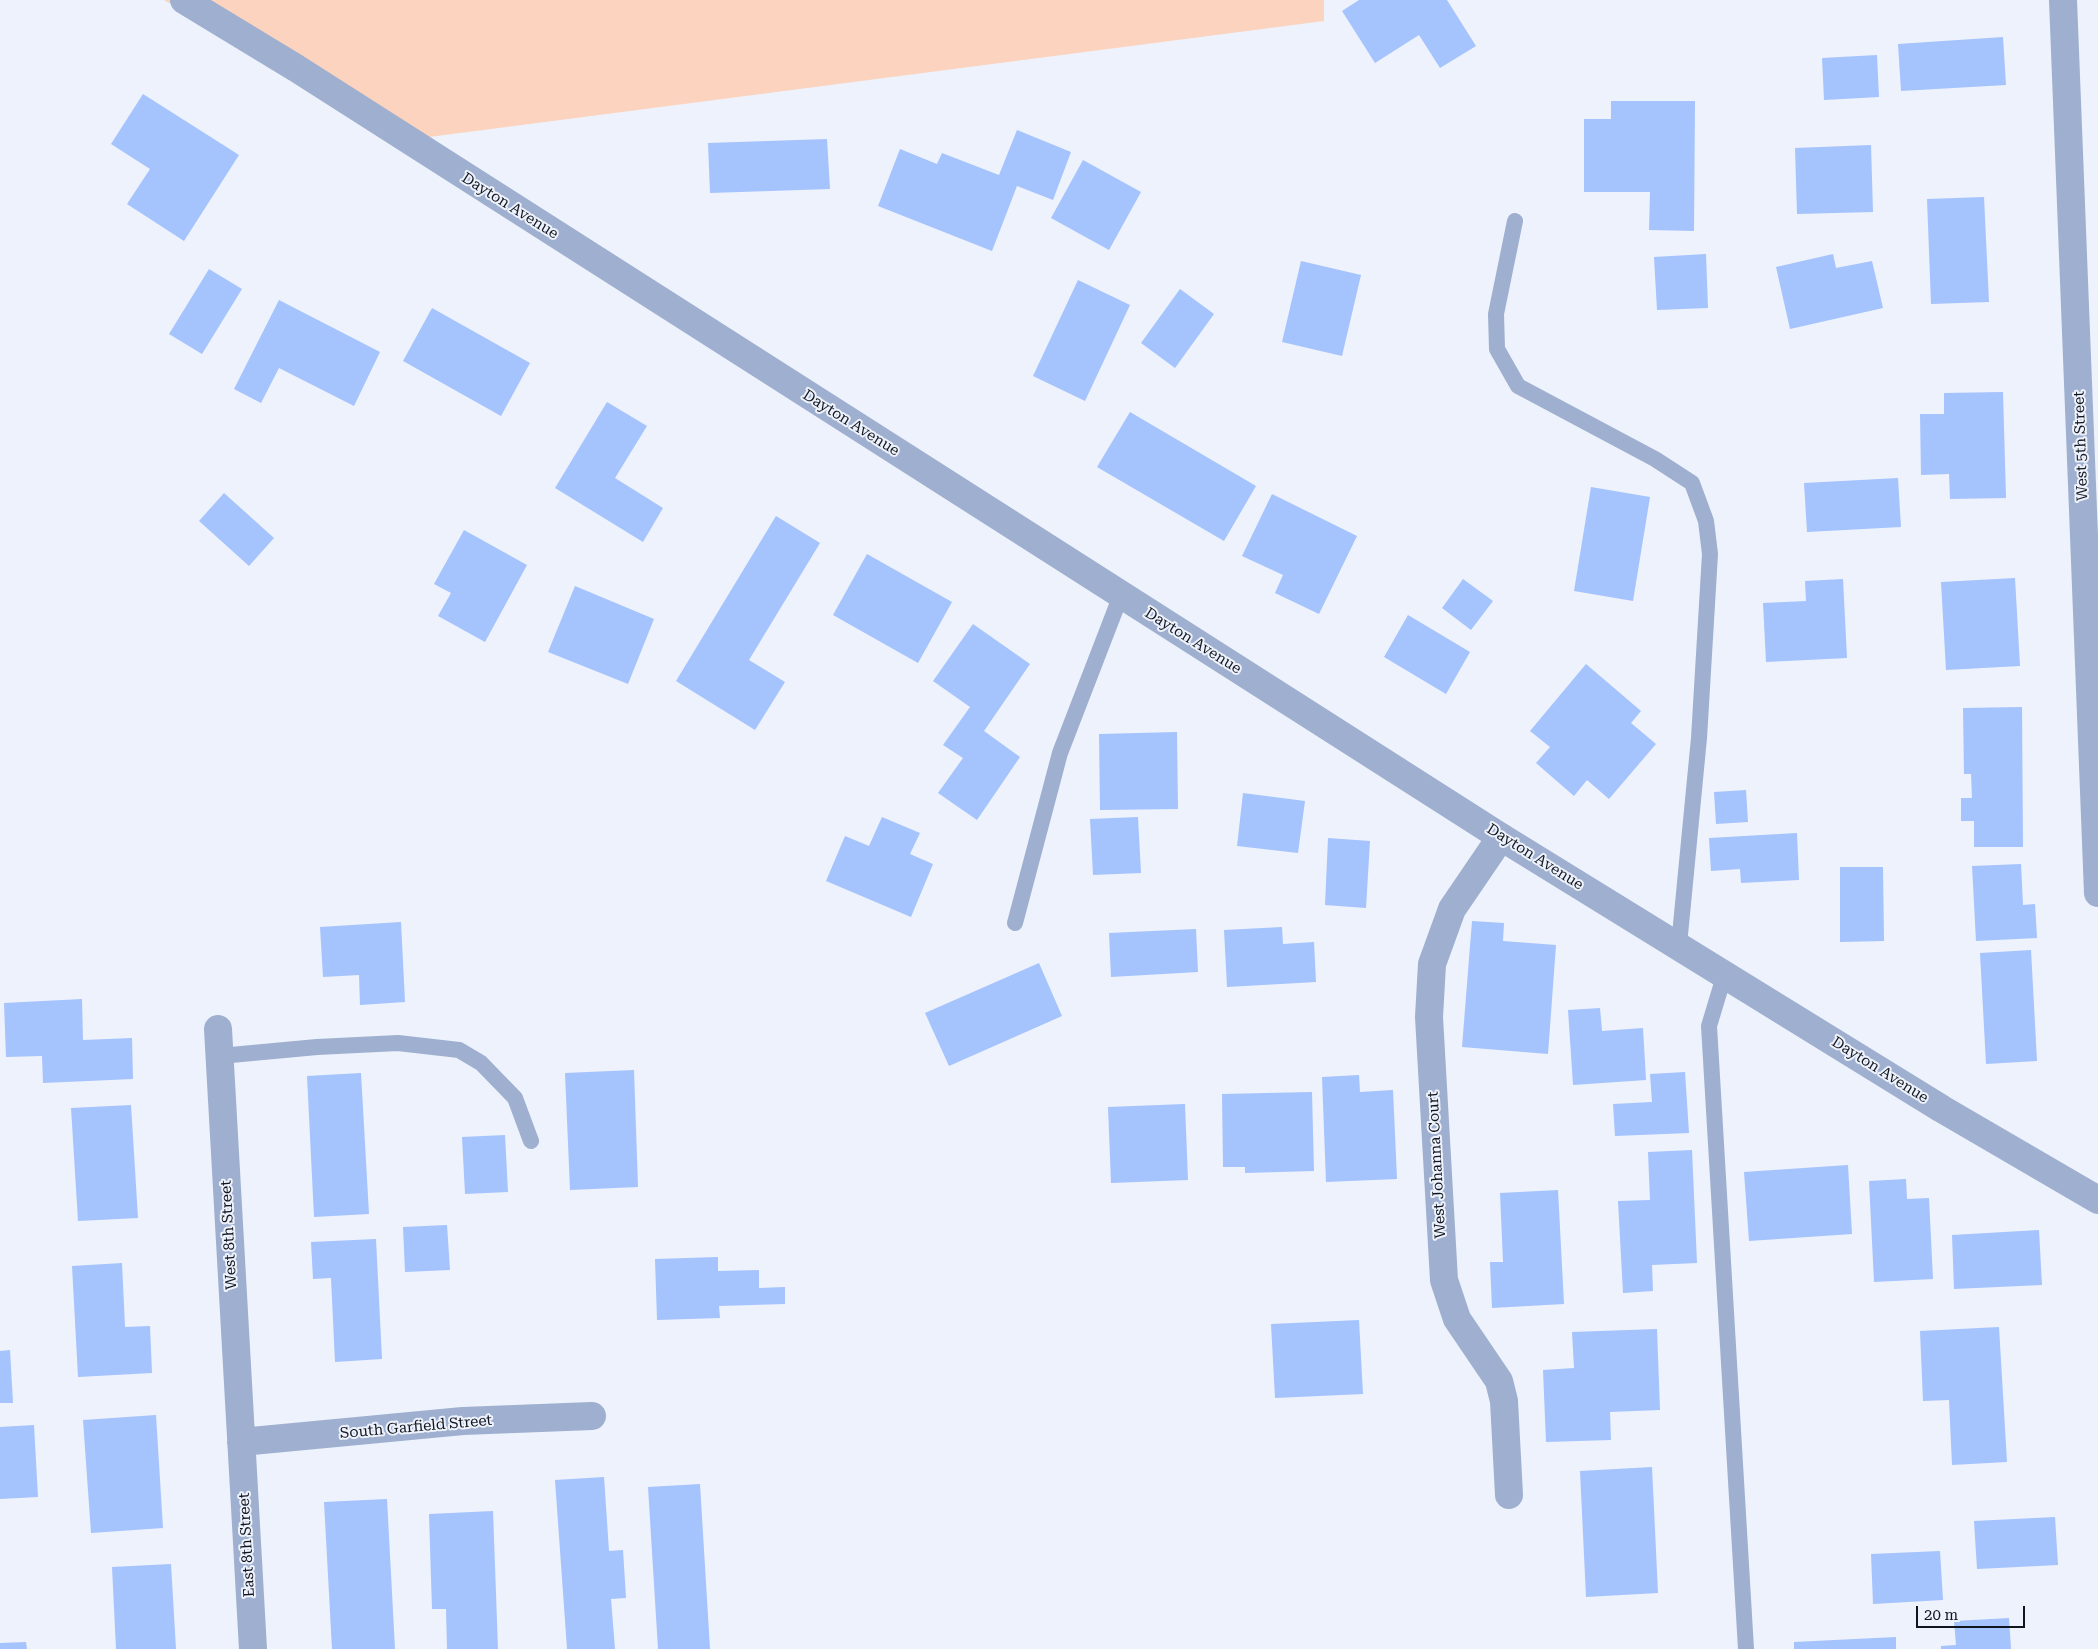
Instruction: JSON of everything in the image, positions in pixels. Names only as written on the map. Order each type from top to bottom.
[{"type":"street","name":"Dayton Avenue","points":[[184,0],[296,68],[1501,836],[1942,1109],[2098,1200]]},
{"type":"street","name":"West 5th Street","points":[[2063,0],[2087,347],[2098,893]]},
{"type":"street","name":"West Johanna Court","points":[[1501,836],[1452,909],[1432,964],[1429,1018],[1444,1280],[1457,1319],[1499,1381],[1504,1401],[1510,1495]]},
{"type":"street","name":"West 8th Street","points":[[219,1042],[241,1442]]},
{"type":"street","name":"South Garfield Street","points":[[241,1442],[463,1421],[592,1416]]},
{"type":"street","name":"East 8th Street","points":[[241,1442],[253,1649]]},
{"type":"lane","points":[[1515,221],[1496,314],[1497,349],[1518,386],[1655,459],[1692,483],[1706,521],[1710,554],[1700,728],[1679,945]]},
{"type":"lane","points":[[1015,923],[1060,753],[1121,595]]},
{"type":"lane","points":[[1725,973],[1709,1026],[1746,1649]]},
{"type":"lane","points":[[219,1042],[317,1047],[398,1043],[459,1050],[481,1063],[515,1098],[531,1141]]},
{"type":"shaded area","points":[[164,0],[1324,0],[1324,21],[406,140]]},
{"type":"building","points":[[1359,0],[1447,0],[1476,46],[1440,68],[1419,35],[1375,63],[1342,11]]},
{"type":"building","points":[[2003,37],[2006,85],[1901,91],[1898,44]]},
{"type":"building","points":[[1877,55],[1879,97],[1824,100],[1822,58]]},
{"type":"building","points":[[143,94],[239,155],[184,241],[127,204],[150,169],[111,144]]},
{"type":"building","points":[[1611,101],[1695,101],[1694,231],[1649,230],[1650,192],[1584,192],[1584,119],[1611,119]]},
{"type":"building","points":[[1017,130],[1071,152],[1053,200],[1017,186],[992,251],[878,206],[900,149],[937,164],[942,153],[999,175]]},
{"type":"building","points":[[827,139],[830,189],[710,193],[708,143]]},
{"type":"building","points":[[1871,145],[1873,212],[1797,214],[1795,148]]},
{"type":"building","points":[[1083,160],[1141,192],[1109,250],[1051,218]]},
{"type":"building","points":[[1984,197],[1989,302],[1931,304],[1927,199]]},
{"type":"building","points":[[1706,254],[1708,308],[1657,310],[1654,257]]},
{"type":"building","points":[[1833,254],[1836,268],[1872,261],[1883,308],[1790,329],[1776,267]]},
{"type":"building","points":[[1301,261],[1361,275],[1342,356],[1282,342]]},
{"type":"building","points":[[209,269],[242,289],[202,354],[169,334]]},
{"type":"building","points":[[1078,280],[1130,305],[1085,401],[1033,376]]},
{"type":"building","points":[[1180,289],[1214,314],[1175,368],[1141,343]]},
{"type":"building","points":[[279,300],[380,352],[354,406],[279,368],[261,403],[234,389]]},
{"type":"building","points":[[432,308],[530,363],[501,416],[403,361]]},
{"type":"building","points":[[2003,392],[2006,498],[1950,499],[1949,474],[1921,475],[1920,414],[1944,414],[1944,393]]},
{"type":"building","points":[[607,402],[647,426],[615,478],[663,508],[643,542],[555,488]]},
{"type":"building","points":[[1130,412],[1256,486],[1224,541],[1097,467]]},
{"type":"building","points":[[1898,478],[1901,527],[1807,532],[1804,483]]},
{"type":"building","points":[[1591,487],[1650,497],[1633,601],[1574,591]]},
{"type":"building","points":[[224,493],[274,538],[249,566],[199,521]]},
{"type":"building","points":[[1272,494],[1357,536],[1319,614],[1275,593],[1283,575],[1242,556]]},
{"type":"building","points":[[776,516],[820,543],[749,660],[785,682],[755,730],[676,681]]},
{"type":"building","points":[[464,530],[527,565],[485,642],[438,616],[451,593],[434,584]]},
{"type":"building","points":[[867,554],[952,602],[918,663],[833,615]]},
{"type":"building","points":[[2015,578],[2020,666],[1946,670],[1941,582]]},
{"type":"building","points":[[1463,579],[1493,601],[1471,630],[1442,608]]},
{"type":"building","points":[[1843,579],[1847,658],[1766,662],[1763,603],[1806,601],[1805,581]]},
{"type":"building","points":[[575,586],[654,619],[628,684],[548,652]]},
{"type":"building","points":[[1408,615],[1470,652],[1446,694],[1384,657]]},
{"type":"building","points":[[973,624],[1030,664],[984,731],[1020,757],[977,820],[938,793],[963,758],[943,745],[970,707],[933,681]]},
{"type":"building","points":[[1586,664],[1641,711],[1631,723],[1656,744],[1609,799],[1587,780],[1574,796],[1536,763],[1550,747],[1530,731]]},
{"type":"building","points":[[2022,707],[2023,847],[1974,847],[1974,821],[1961,821],[1961,798],[1972,798],[1971,774],[1964,774],[1963,708]]},
{"type":"building","points":[[1177,732],[1178,809],[1100,810],[1099,734]]},
{"type":"building","points":[[1746,790],[1748,822],[1716,824],[1714,792]]},
{"type":"building","points":[[1243,793],[1305,801],[1298,853],[1237,846]]},
{"type":"building","points":[[882,817],[920,833],[910,854],[933,864],[911,917],[826,881],[845,836],[869,846]]},
{"type":"building","points":[[1138,817],[1141,873],[1093,875],[1090,819]]},
{"type":"building","points":[[1797,833],[1799,880],[1741,883],[1740,869],[1711,871],[1709,838]]},
{"type":"building","points":[[1328,838],[1370,841],[1366,908],[1325,905]]},
{"type":"building","points":[[2021,864],[2023,905],[2035,904],[2037,938],[1976,941],[1972,866]]},
{"type":"building","points":[[1840,867],[1883,867],[1884,941],[1840,942]]},
{"type":"building","points":[[1472,921],[1504,923],[1503,941],[1556,945],[1548,1054],[1462,1047]]},
{"type":"building","points":[[401,922],[405,1002],[360,1005],[359,975],[323,977],[320,927]]},
{"type":"building","points":[[1282,927],[1283,944],[1314,942],[1316,982],[1227,987],[1224,930]]},
{"type":"building","points":[[1196,929],[1198,972],[1111,977],[1109,933]]},
{"type":"building","points":[[2031,950],[2037,1061],[1986,1064],[1980,953]]},
{"type":"building","points":[[1039,963],[1062,1016],[949,1066],[925,1013]]},
{"type":"building","points":[[82,999],[83,1040],[132,1038],[133,1079],[43,1083],[42,1056],[6,1057],[4,1003]]},
{"type":"building","points":[[1600,1008],[1602,1031],[1643,1028],[1646,1080],[1573,1085],[1568,1010]]},
{"type":"building","points":[[634,1070],[638,1187],[570,1190],[565,1073]]},
{"type":"building","points":[[1685,1072],[1689,1133],[1615,1136],[1613,1104],[1652,1102],[1650,1074]]},
{"type":"building","points":[[361,1073],[369,1214],[314,1217],[307,1076]]},
{"type":"building","points":[[1359,1075],[1360,1092],[1393,1090],[1397,1179],[1326,1182],[1322,1077]]},
{"type":"building","points":[[1312,1092],[1314,1171],[1245,1173],[1245,1167],[1223,1167],[1222,1094]]},
{"type":"building","points":[[1185,1104],[1188,1180],[1111,1183],[1108,1107]]},
{"type":"building","points":[[131,1105],[138,1218],[78,1221],[71,1108]]},
{"type":"building","points":[[505,1135],[508,1192],[465,1194],[462,1137]]},
{"type":"building","points":[[1692,1150],[1697,1263],[1652,1265],[1653,1291],[1623,1293],[1618,1201],[1650,1200],[1648,1152]]},
{"type":"building","points":[[1848,1165],[1852,1234],[1749,1241],[1744,1172]]},
{"type":"building","points":[[1906,1179],[1907,1199],[1929,1198],[1933,1279],[1874,1282],[1869,1181]]},
{"type":"building","points":[[1558,1190],[1564,1304],[1492,1308],[1490,1262],[1503,1262],[1500,1193]]},
{"type":"building","points":[[447,1225],[450,1270],[405,1272],[403,1227]]},
{"type":"building","points":[[2039,1230],[2042,1285],[1954,1289],[1952,1235]]},
{"type":"building","points":[[376,1239],[382,1359],[335,1362],[331,1278],[313,1279],[311,1242]]},
{"type":"building","points":[[718,1257],[718,1271],[759,1270],[759,1288],[785,1287],[785,1304],[719,1306],[720,1318],[657,1320],[655,1259]]},
{"type":"building","points":[[122,1263],[125,1327],[150,1326],[152,1373],[78,1377],[72,1266]]},
{"type":"building","points":[[1359,1320],[1363,1394],[1275,1398],[1271,1324]]},
{"type":"building","points":[[1999,1327],[2007,1462],[1952,1465],[1949,1400],[1923,1401],[1920,1331]]},
{"type":"building","points":[[1657,1329],[1660,1410],[1610,1412],[1611,1440],[1546,1442],[1543,1370],[1574,1368],[1572,1332]]},
{"type":"building","points":[[10,1350],[13,1403],[0,1403],[0,1351]]},
{"type":"building","points":[[156,1415],[163,1528],[91,1533],[83,1420]]},
{"type":"building","points":[[34,1425],[38,1497],[0,1499],[0,1427]]},
{"type":"building","points":[[1652,1467],[1658,1593],[1586,1597],[1580,1471]]},
{"type":"building","points":[[604,1477],[609,1551],[623,1550],[626,1598],[611,1599],[615,1649],[567,1649],[555,1480]]},
{"type":"building","points":[[700,1484],[710,1649],[658,1649],[648,1487]]},
{"type":"building","points":[[387,1499],[395,1649],[332,1649],[324,1502]]},
{"type":"building","points":[[493,1511],[498,1649],[447,1649],[446,1609],[432,1609],[429,1514]]},
{"type":"building","points":[[2055,1517],[2058,1565],[1977,1569],[1974,1521]]},
{"type":"building","points":[[1940,1551],[1943,1600],[1873,1604],[1871,1554]]},
{"type":"building","points":[[171,1564],[176,1649],[116,1649],[112,1567]]},
{"type":"building","points":[[2009,1618],[2011,1649],[1941,1649],[1941,1646],[1956,1645],[1954,1621]]},
{"type":"building","points":[[1896,1637],[1896,1649],[1794,1649],[1794,1642]]},
{"type":"building","points":[[26,1642],[27,1649],[0,1649],[0,1643]]}]
